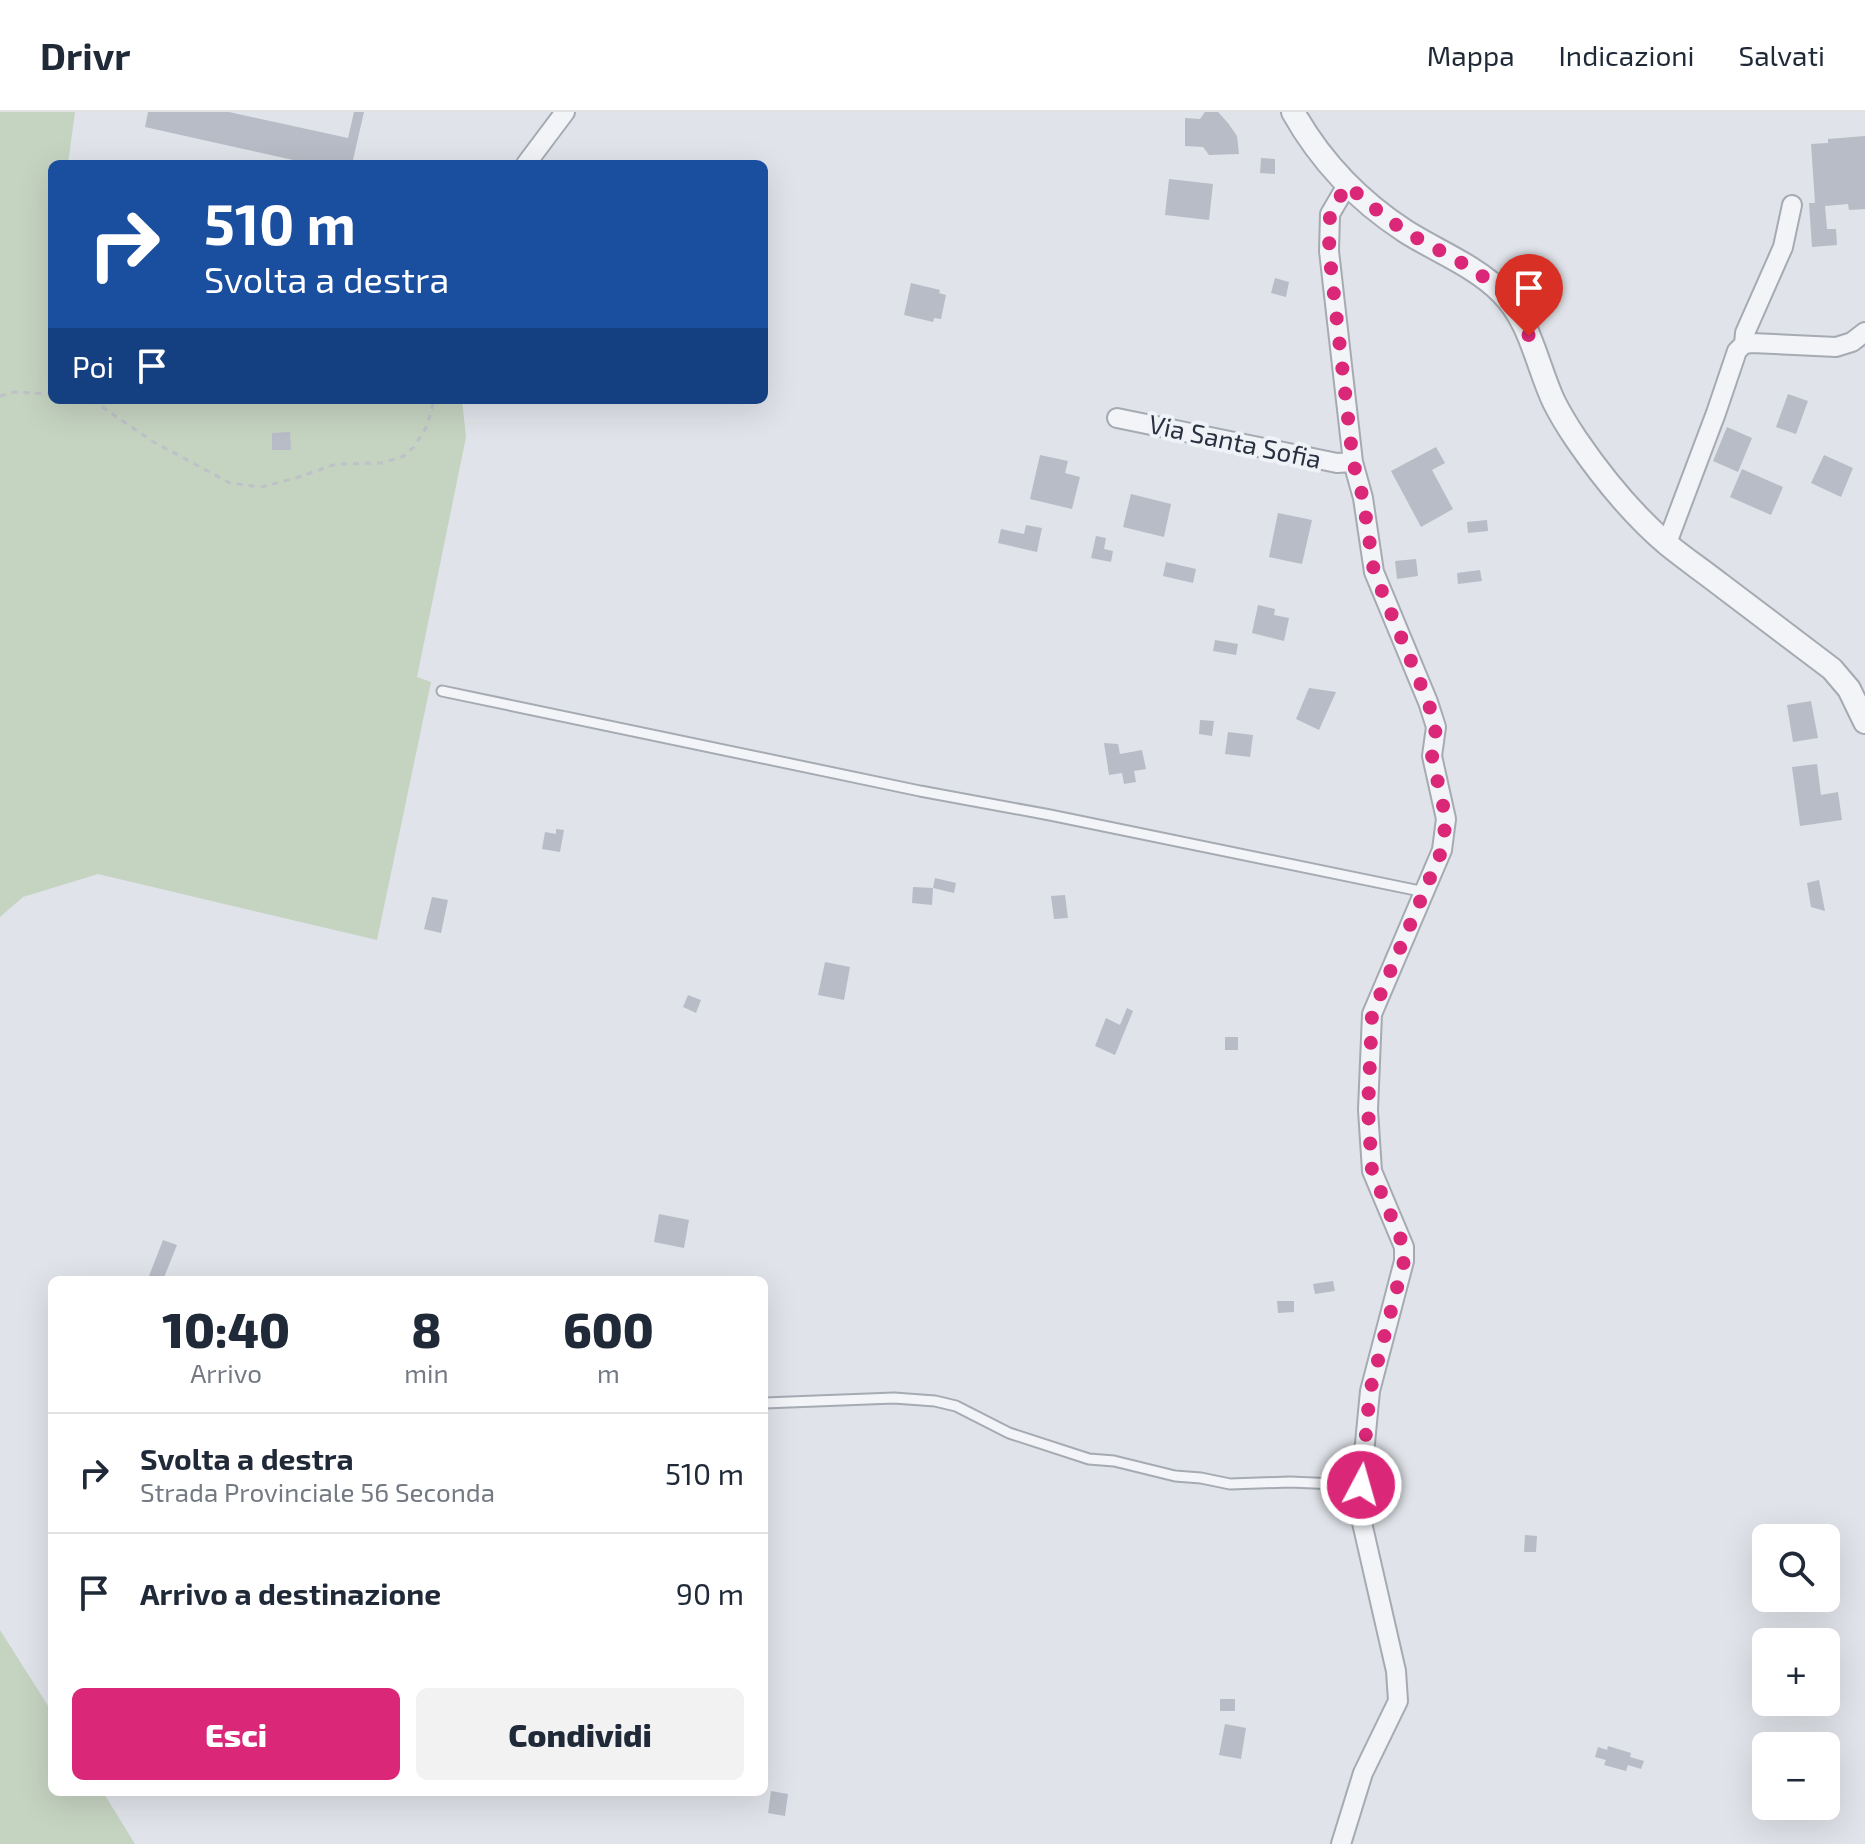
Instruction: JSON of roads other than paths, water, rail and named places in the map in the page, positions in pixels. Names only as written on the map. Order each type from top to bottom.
[{"type":"street","points":[[529,160],[565,112]]},
{"type":"street","points":[[1293,112],[1347,185],[1378,212],[1479,274],[1501,291],[1515,307],[1529,336],[1554,401],[1600,473],[1667,543],[1832,669],[1849,689],[1865,722]]},
{"type":"street","points":[[1341,1844],[1363,1773],[1398,1701],[1396,1671],[1360,1514],[1370,1391],[1404,1261],[1404,1247],[1372,1171],[1368,1110],[1372,1014],[1442,850],[1446,819],[1432,756],[1436,727],[1374,572],[1363,498],[1353,462],[1329,251],[1330,214],[1347,185]]},
{"type":"street","points":[[1744,344],[1745,333],[1783,247],[1792,205]]},
{"type":"street","points":[[1667,543],[1737,351],[1744,344],[1752,343],[1836,347],[1861,343]]},
{"type":"street","name":"Via Santa Sofia","points":[[1117,418],[1337,463],[1353,462]]},
{"type":"lane","points":[[442,691],[1425,892]]},
{"type":"lane","points":[[768,1403],[894,1398],[935,1401],[956,1406],[1009,1433],[1089,1459],[1114,1461],[1175,1476],[1230,1484],[1290,1482],[1361,1485]]}]
